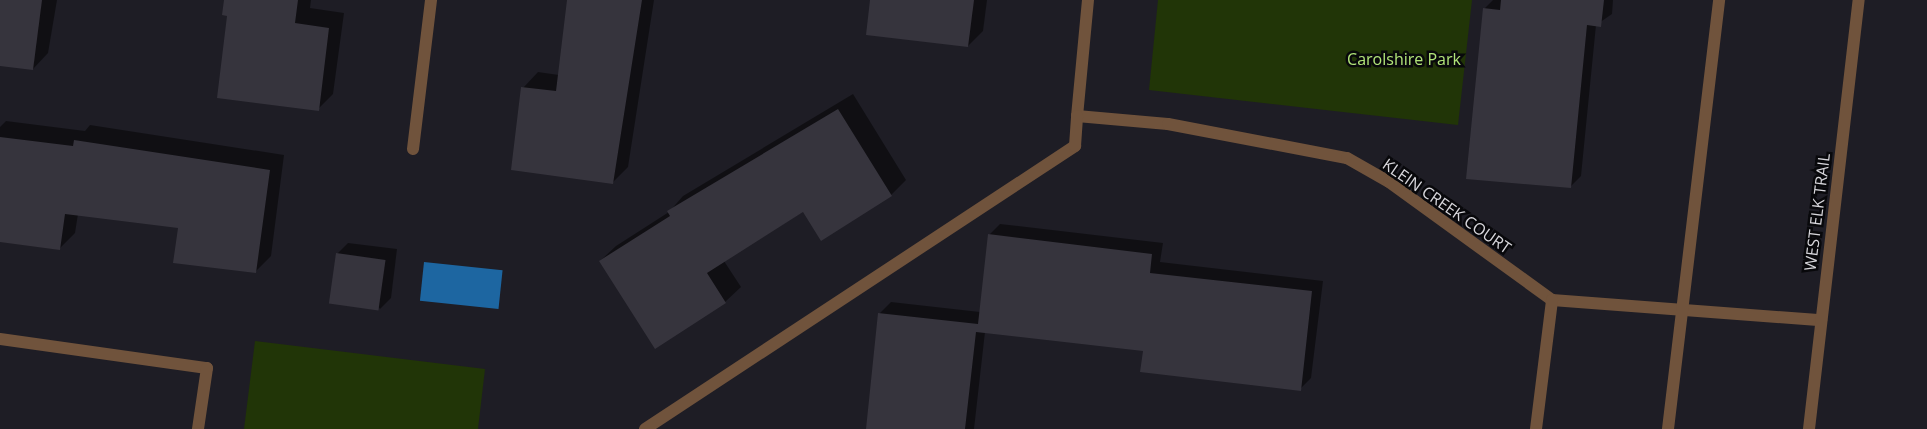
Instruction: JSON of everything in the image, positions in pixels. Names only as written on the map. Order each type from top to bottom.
[{"type":"street","points":[[413,149],[431,0]]},
{"type":"street","points":[[646,429],[1075,146],[1088,0]]},
{"type":"street","points":[[1668,429],[1719,0]]},
{"type":"street","name":"WEST ELK TRAIL","points":[[1809,429],[1859,0]]},
{"type":"street","name":"KLEIN CREEK COURT","points":[[1077,116],[1168,124],[1347,158],[1389,182],[1552,300]]},
{"type":"street","points":[[1536,429],[1552,300],[1821,320]]},
{"type":"street","points":[[0,339],[207,368],[198,429]]},
{"type":"green space","name":"Carolshire Park","points":[[1158,0],[1472,0],[1458,125],[1149,90]]},
{"type":"green space","points":[[255,341],[485,369],[478,429],[244,429]]},
{"type":"water","points":[[424,262],[503,270],[498,309],[420,301]]},
{"type":"building","points":[[0,0],[42,0],[33,70],[0,66]]},
{"type":"building","points":[[224,0],[298,0],[295,23],[329,28],[319,111],[217,98],[227,16],[222,15]]},
{"type":"building","points":[[567,0],[642,0],[613,184],[511,170],[521,87],[556,91]]},
{"type":"building","points":[[870,0],[974,0],[968,47],[866,35]]},
{"type":"building","points":[[1501,0],[1604,0],[1601,27],[1587,25],[1571,188],[1466,179],[1483,8],[1500,10]]},
{"type":"building","points":[[838,109],[892,196],[821,241],[803,212],[707,273],[726,303],[655,349],[599,261],[670,216],[667,211]]},
{"type":"building","points":[[0,137],[73,146],[74,140],[270,170],[256,273],[173,263],[178,228],[65,214],[60,250],[0,242]]},
{"type":"building","points":[[988,234],[1152,254],[1150,273],[1312,291],[1301,391],[1140,372],[1143,351],[976,332],[965,429],[866,429],[878,313],[978,324]]},
{"type":"building","points":[[336,253],[386,260],[378,310],[329,304]]}]
